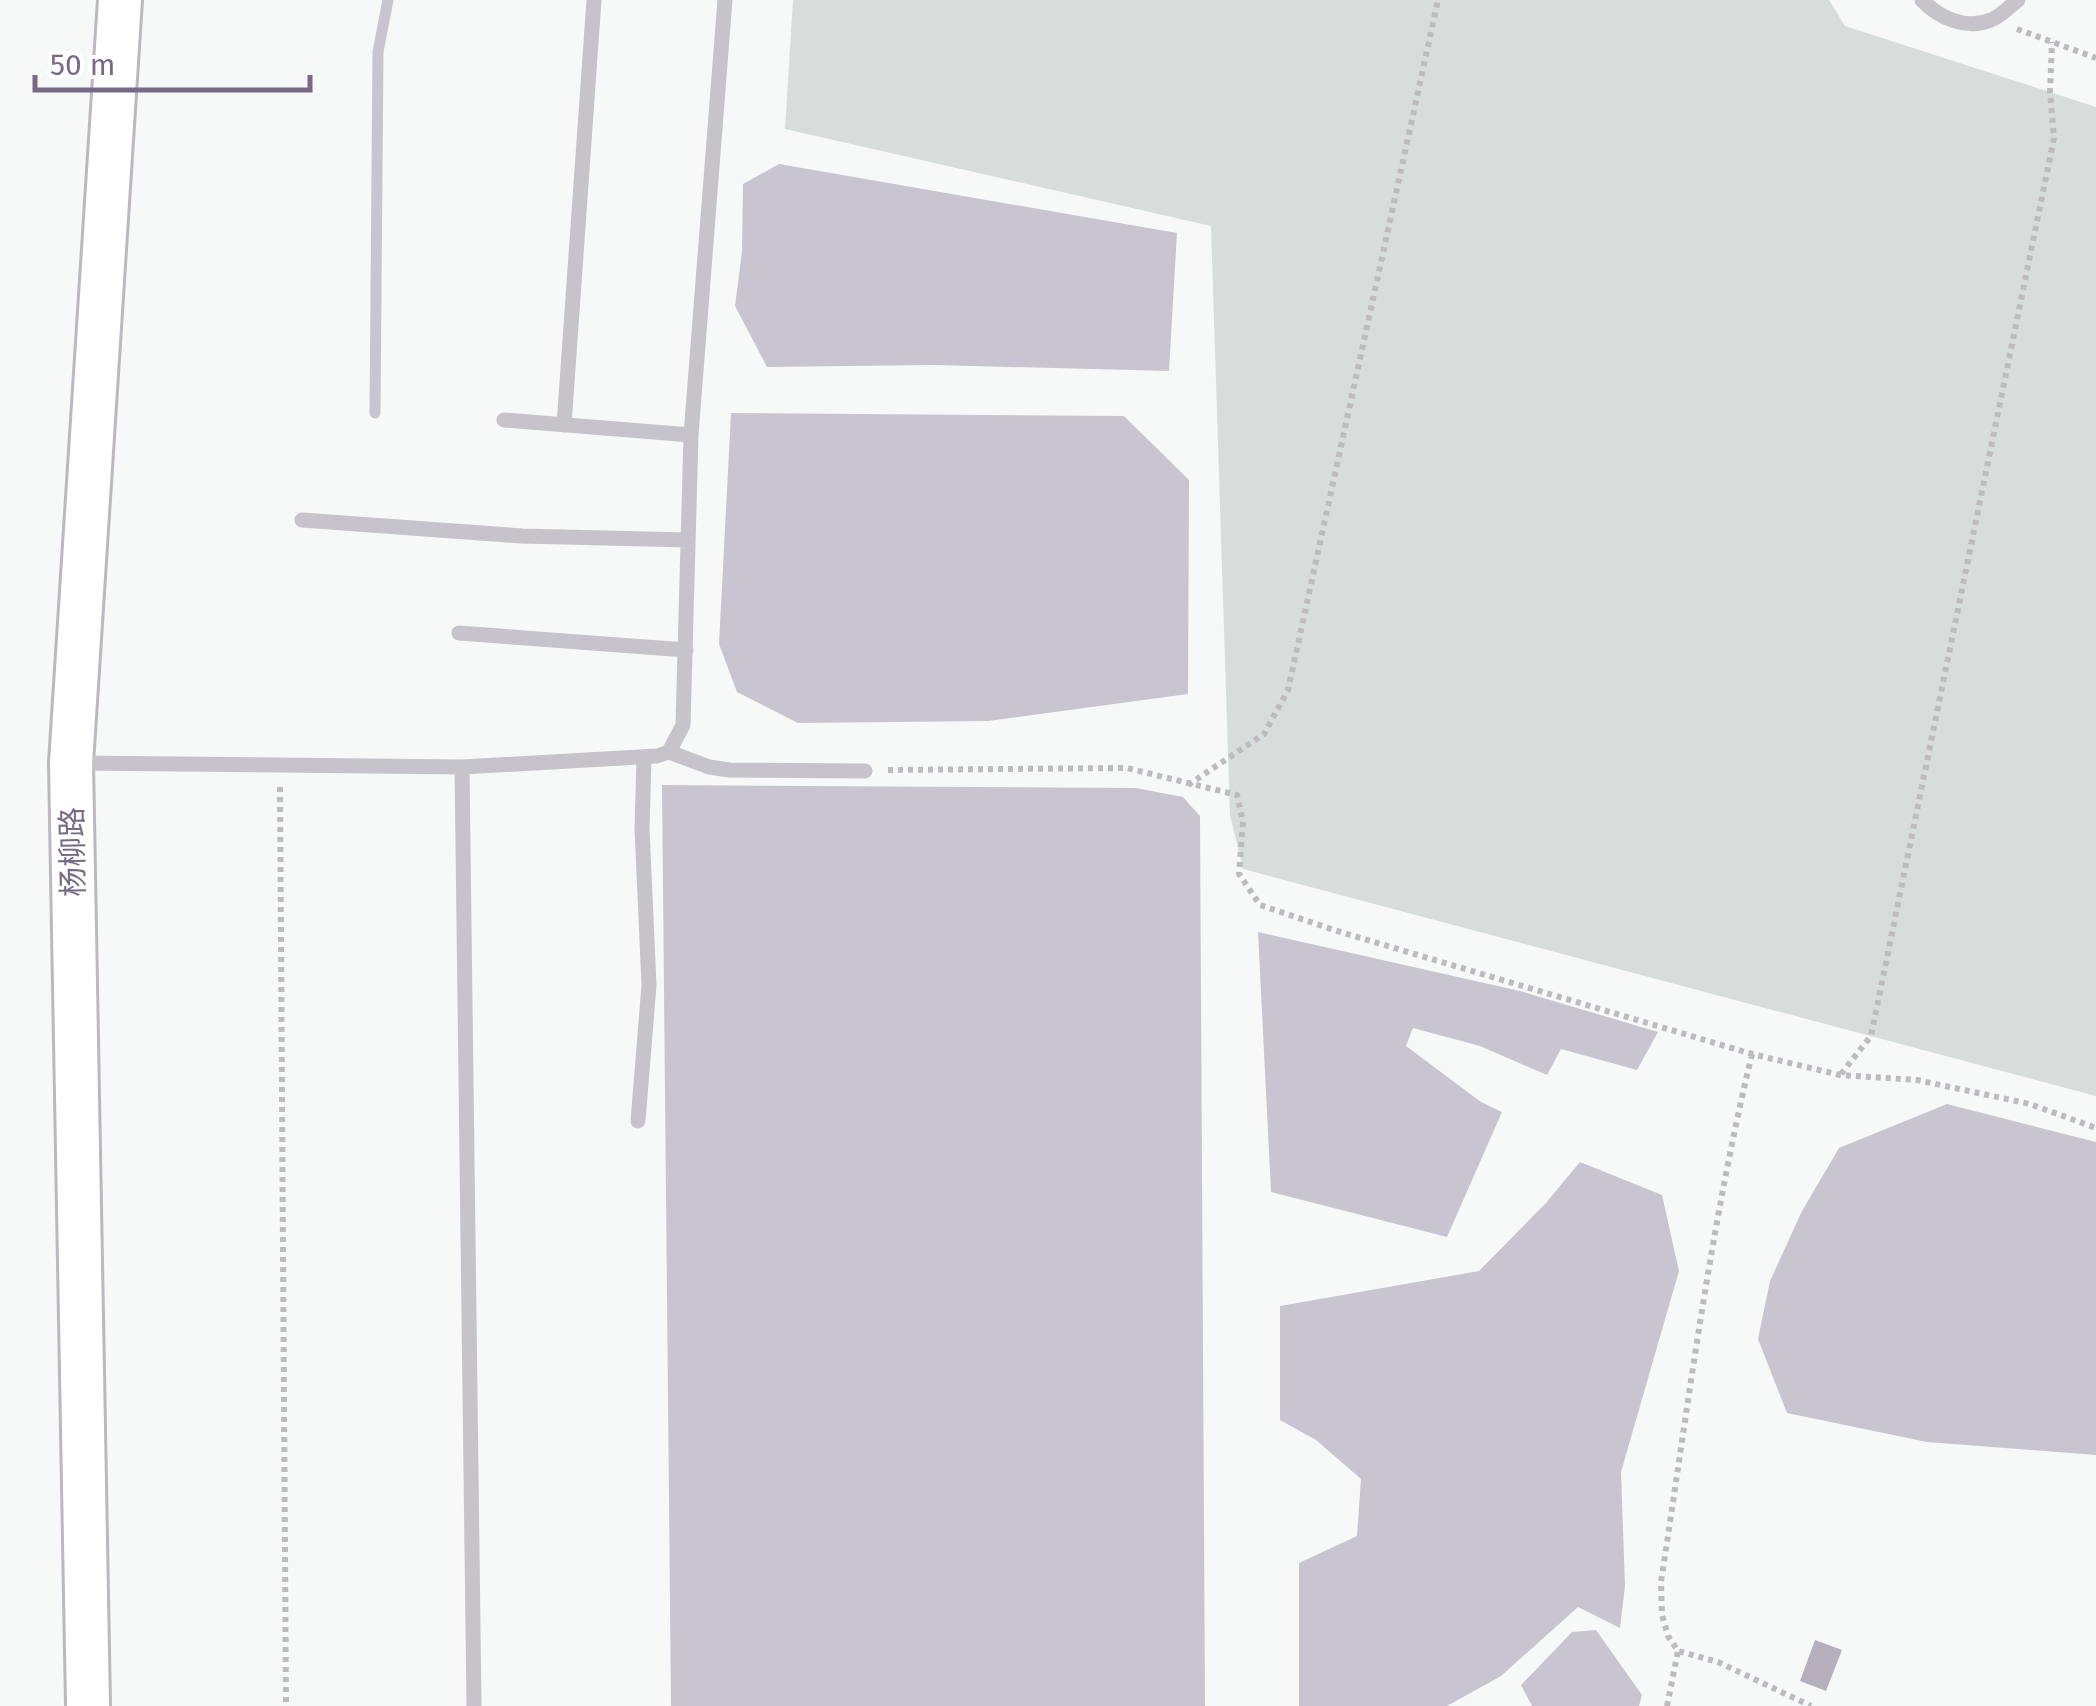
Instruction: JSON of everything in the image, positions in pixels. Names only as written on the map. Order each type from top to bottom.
[{"type":"street","name":"杨柳路","points":[[88,1706],[71,763],[120,0]]},
{"type":"lane","points":[[564,425],[594,0]]},
{"type":"lane","points":[[669,752],[683,725],[692,436],[726,0]]},
{"type":"lane","points":[[1922,0],[1930,9],[1962,24],[1992,20],[2018,0]]},
{"type":"lane","points":[[504,420],[692,436]]},
{"type":"lane","points":[[302,520],[522,536],[688,540]]},
{"type":"lane","points":[[459,633],[686,650]]},
{"type":"lane","points":[[71,763],[462,767],[644,757],[669,752],[728,770],[865,771]]},
{"type":"lane","points":[[638,1121],[649,985],[642,829],[644,757]]},
{"type":"lane","points":[[462,767],[474,1706]]},
{"type":"path","points":[[1188,785],[1264,734],[1288,690],[1438,0]]},
{"type":"path","points":[[1992,20],[2096,58]]},
{"type":"path","points":[[1840,1075],[1872,1036],[2054,138],[2050,92],[2052,42]]},
{"type":"path","points":[[280,766],[286,1706]]},
{"type":"path","points":[[865,771],[1128,768],[1188,785],[1226,790],[1237,795],[1243,822],[1239,874],[1260,905],[1752,1054],[1840,1075],[1917,1080],[2030,1104],[2096,1128]]},
{"type":"path","points":[[1752,1054],[1725,1173],[1661,1582],[1662,1616],[1668,1636],[1678,1650],[1718,1662],[1811,1706]]},
{"type":"path","points":[[1667,1706],[1678,1650]]},
{"type":"shaded area","points":[[793,0],[1829,0],[1845,26],[2096,107],[2096,1096],[1243,869],[1230,815],[1211,226],[785,129]]},
{"type":"shaded area","points":[[779,164],[1177,233],[1169,371],[933,365],[767,367],[735,306],[742,252],[743,184]]},
{"type":"shaded area","points":[[731,413],[1124,416],[1189,480],[1188,694],[988,721],[798,723],[737,692],[719,644]]},
{"type":"shaded area","points":[[662,785],[1136,788],[1183,797],[1200,816],[1205,1706],[671,1706]]},
{"type":"shaded area","points":[[1258,932],[1520,991],[1658,1032],[1637,1070],[1561,1049],[1547,1075],[1480,1046],[1413,1028],[1406,1046],[1481,1102],[1502,1112],[1447,1237],[1271,1192]]},
{"type":"shaded area","points":[[1947,1104],[2096,1142],[2096,1455],[1927,1442],[1787,1413],[1758,1339],[1770,1281],[1802,1211],[1839,1148]]},
{"type":"shaded area","points":[[1580,1162],[1662,1195],[1679,1271],[1621,1472],[1625,1586],[1620,1628],[1578,1607],[1501,1676],[1447,1706],[1299,1706],[1299,1563],[1357,1536],[1361,1479],[1316,1440],[1280,1420],[1280,1306],[1479,1271]]},
{"type":"shaded area","points":[[1596,1630],[1642,1695],[1639,1706],[1532,1706],[1521,1685],[1572,1632]]},
{"type":"building","points":[[1815,1640],[1842,1650],[1826,1691],[1800,1681]]},
{"type":"waterway","points":[[375,413],[378,52],[388,0]]}]
